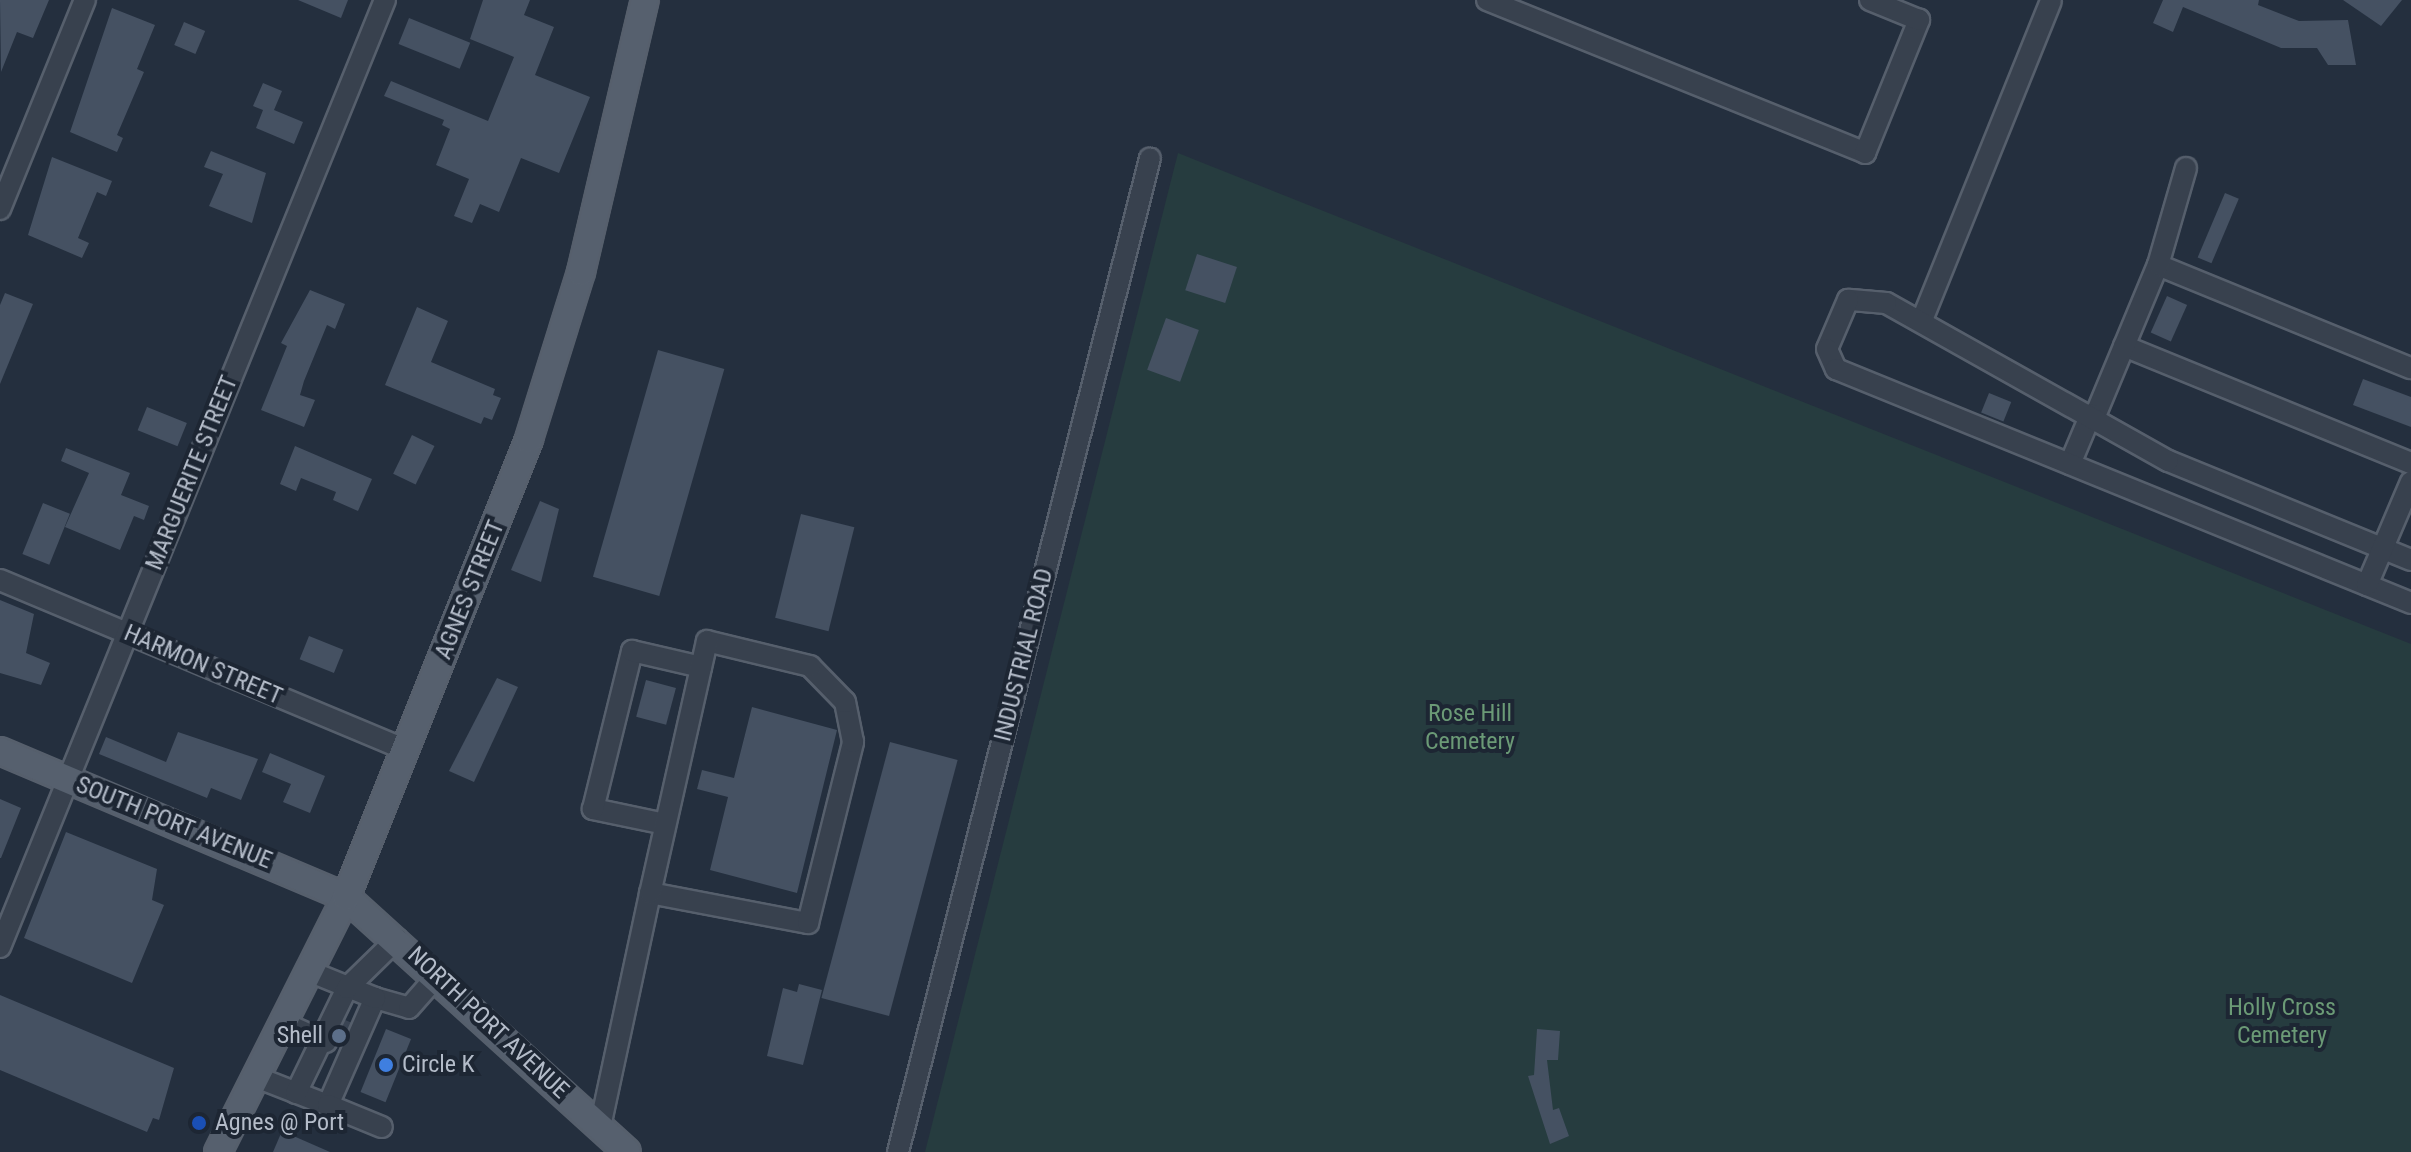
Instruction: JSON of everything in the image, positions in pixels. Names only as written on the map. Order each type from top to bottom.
[{"type":"main road","name":"AGNES STREET","points":[[218,1152],[346,897],[407,750],[559,350],[645,0]]},
{"type":"main road","name":"SOUTH PORT AVENUE","points":[[0,751],[346,897]]},
{"type":"main road","name":"NORTH PORT AVENUE","points":[[346,897],[438,975],[627,1152]]},
{"type":"street","points":[[0,209],[85,0]]},
{"type":"street","name":"MARGUERITE STREET","points":[[0,947],[385,0]]},
{"type":"street","points":[[1487,0],[1865,153],[1919,20],[1870,0]]},
{"type":"street","points":[[1922,320],[2051,1]]},
{"type":"street","name":"INDUSTRIAL ROAD","points":[[898,1152],[1150,158]]},
{"type":"street","points":[[2070,464],[2158,265],[2186,168]]},
{"type":"street","points":[[2158,265],[2411,368]]},
{"type":"street","points":[[2411,560],[2168,461],[2093,415],[1922,320],[1871,298],[1848,300],[1828,358],[1836,369],[2411,603]]},
{"type":"street","points":[[2124,346],[2411,463]]},
{"type":"street","points":[[2367,585],[2383,549],[2405,516],[2411,482]]},
{"type":"street","name":"HARMON STREET","points":[[0,580],[407,750]]},
{"type":"street","points":[[600,1127],[650,893],[665,824],[707,641],[810,666],[845,702],[853,742],[808,923],[650,893]]},
{"type":"street","points":[[665,824],[593,809],[632,651],[701,667]]},
{"type":"street","points":[[328,1105],[347,988],[397,939]]},
{"type":"street","points":[[309,971],[347,988],[409,1008],[438,975]]},
{"type":"street","points":[[296,1093],[375,998]]},
{"type":"street","points":[[283,1023],[339,1038]]},
{"type":"street","points":[[256,1077],[382,1127]]},
{"type":"green space","name":"Rose Hill Cemetery","points":[[1178,153],[2411,644],[2411,1152],[925,1152]]},
{"type":"building","points":[[0,0],[49,0],[33,38],[17,32],[1,72]]},
{"type":"building","points":[[298,0],[348,0],[341,18]]},
{"type":"building","points":[[483,0],[530,0],[524,15],[554,27],[535,75],[590,97],[559,173],[521,158],[499,212],[480,204],[472,223],[454,216],[469,179],[436,165],[450,129],[442,125],[444,120],[384,96],[391,81],[488,121],[514,57],[470,39]]},
{"type":"building","points":[[2163,0],[2259,0],[2258,5],[2299,21],[2348,20],[2356,65],[2328,65],[2317,48],[2281,48],[2183,7],[2173,32],[2153,23]]},
{"type":"building","points":[[2343,0],[2402,0],[2381,26]]},
{"type":"building","points":[[112,8],[155,25],[137,69],[144,72],[117,135],[123,138],[117,152],[70,132]]},
{"type":"building","points":[[409,18],[470,43],[460,69],[399,44]]},
{"type":"building","points":[[184,22],[205,31],[195,54],[174,45]]},
{"type":"building","points":[[263,83],[282,91],[274,110],[303,122],[294,144],[256,128],[263,110],[253,106]]},
{"type":"building","points":[[211,151],[266,173],[252,223],[209,206],[223,174],[204,167]]},
{"type":"building","points":[[52,157],[112,181],[106,196],[97,192],[78,238],[89,243],[82,258],[28,235]]},
{"type":"building","points":[[2225,193],[2239,199],[2211,263],[2198,257]]},
{"type":"building","points":[[1197,254],[1237,267],[1225,303],[1185,290]]},
{"type":"building","points":[[310,290],[345,304],[335,329],[327,325],[304,381],[300,395],[315,400],[304,427],[261,410],[287,346],[281,343]]},
{"type":"building","points":[[5,293],[33,304],[0,384],[0,305]]},
{"type":"building","points":[[2167,296],[2187,305],[2171,341],[2151,333]]},
{"type":"building","points":[[417,307],[448,321],[431,362],[495,389],[493,395],[501,398],[492,420],[484,417],[481,424],[385,385]]},
{"type":"building","points":[[1166,318],[1199,330],[1180,382],[1147,370]]},
{"type":"building","points":[[658,350],[724,369],[659,596],[593,577]]},
{"type":"building","points":[[2363,379],[2411,397],[2411,427],[2353,405]]},
{"type":"building","points":[[1989,393],[2011,402],[2003,421],[1981,412]]},
{"type":"building","points":[[147,407],[187,423],[178,446],[138,430]]},
{"type":"building","points":[[412,435],[434,446],[416,485],[393,474]]},
{"type":"building","points":[[295,446],[372,479],[358,511],[333,500],[336,492],[301,478],[296,491],[280,484]]},
{"type":"building","points":[[66,448],[130,473],[121,495],[149,506],[144,520],[134,516],[120,550],[65,527],[89,473],[61,461]]},
{"type":"building","points":[[540,501],[559,509],[541,582],[511,570]]},
{"type":"building","points":[[43,503],[70,514],[49,565],[22,554]]},
{"type":"building","points":[[801,514],[854,527],[828,631],[775,618]]},
{"type":"building","points":[[0,600],[34,614],[26,653],[50,663],[41,685],[0,673]]},
{"type":"building","points":[[309,636],[343,650],[334,673],[300,659]]},
{"type":"building","points":[[497,678],[518,687],[474,782],[449,771]]},
{"type":"building","points":[[646,680],[676,688],[666,725],[636,717]]},
{"type":"building","points":[[752,707],[837,730],[797,893],[710,870],[728,797],[697,789],[702,770],[734,778]]},
{"type":"building","points":[[178,732],[258,759],[241,800],[211,788],[207,798],[99,754],[106,737],[166,762]]},
{"type":"building","points":[[890,742],[958,760],[889,1016],[821,998]]},
{"type":"building","points":[[270,753],[325,776],[310,813],[283,802],[291,784],[262,772]]},
{"type":"building","points":[[0,799],[21,808],[1,858],[0,858]]},
{"type":"building","points":[[66,832],[157,869],[152,900],[164,905],[132,983],[24,938]]},
{"type":"building","points":[[799,984],[822,990],[803,1065],[767,1056],[783,988],[797,992]]},
{"type":"building","points":[[0,995],[174,1068],[159,1120],[153,1118],[147,1132],[0,1070]]},
{"type":"building","points":[[386,1029],[411,1039],[386,1102],[361,1092]]},
{"type":"building","points":[[1537,1029],[1560,1031],[1558,1060],[1547,1060],[1553,1110],[1559,1108],[1569,1136],[1550,1144],[1528,1076],[1534,1075]]},
{"type":"building","points":[[282,1131],[330,1152],[273,1152]]},
{"type":"tunnel","points":[[334,1026],[350,1033]]},
{"type":"place","name":"Shell","points":[[339,1036]]},
{"type":"place","name":"Circle K","points":[[386,1065]]},
{"type":"place","name":"Agnes @ Port","points":[[199,1123]]},
{"type":"park label","name":"Holly Cross Cemetery","points":[[2282,1022]]}]
